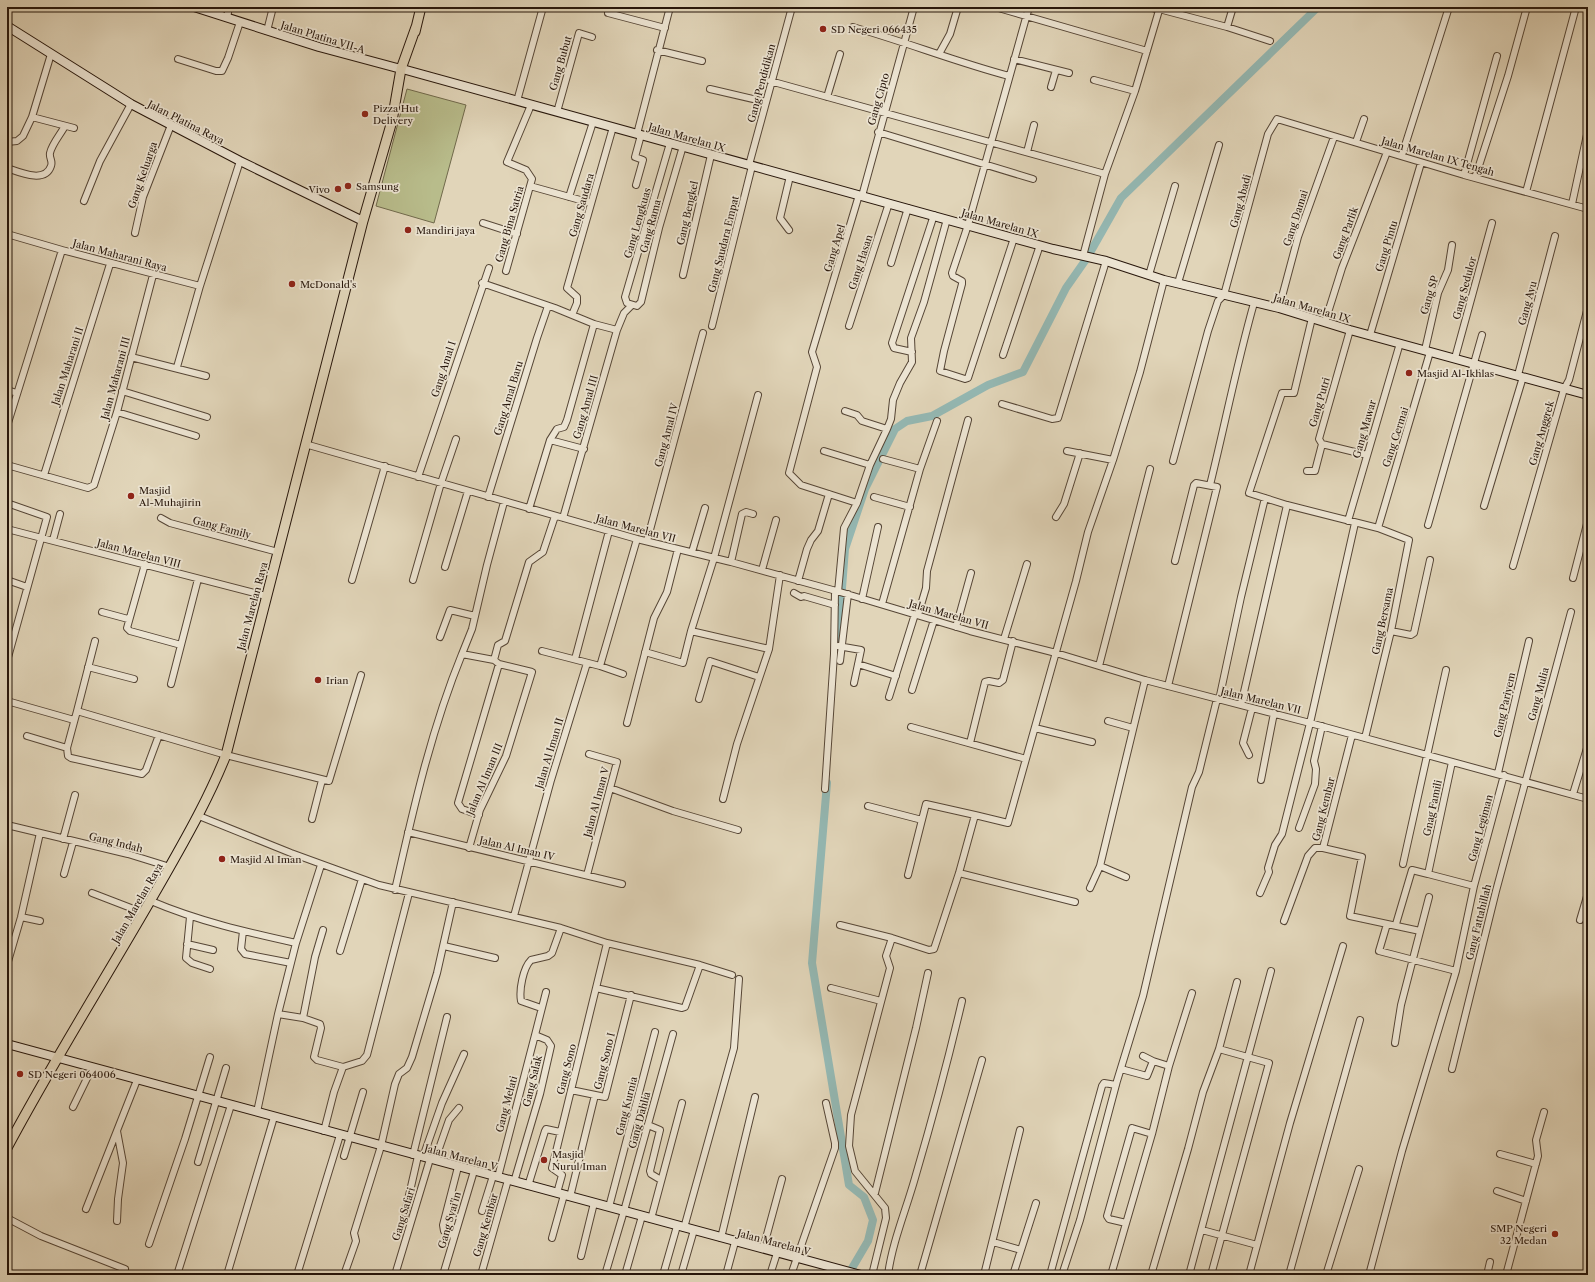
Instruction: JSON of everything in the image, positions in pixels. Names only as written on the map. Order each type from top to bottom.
[{"type":"main road","name":"Jalan Platina VII-A","points":[[194,7],[212,10],[227,18],[267,31],[403,70]]},
{"type":"main road","name":"Jalan Marelan Raya","points":[[7,1148],[57,1057],[94,998],[199,816],[226,755],[363,221],[392,121],[403,70],[421,7]]},
{"type":"main road","name":"Jalan Platina Raya","points":[[7,26],[131,104],[240,161],[363,221]]},
{"type":"main road","name":"Jalan Marelan IX","points":[[403,70],[1014,238],[1106,261],[1164,280],[1254,303],[1280,308],[1350,330],[1588,395]]},
{"type":"main road","name":"Jalan Marelan V","points":[[7,1044],[231,1106],[859,1274]]},
{"type":"street","points":[[227,18],[229,7]]},
{"type":"street","points":[[267,31],[273,7]]},
{"type":"street","points":[[517,101],[543,7]]},
{"type":"street","points":[[636,185],[643,160],[635,157],[639,134],[657,50],[665,28],[670,7]]},
{"type":"street","name":"Gang Pendidikan","points":[[751,165],[770,81],[792,7]]},
{"type":"street","name":"Gang Cipto","points":[[861,196],[914,7]]},
{"type":"street","points":[[939,54],[950,34],[958,7]]},
{"type":"street","points":[[995,7],[1147,51]]},
{"type":"street","points":[[1014,238],[968,378],[965,379],[941,371],[940,369],[962,284],[962,281],[953,276],[952,273],[968,225],[1029,7]]},
{"type":"street","points":[[1149,7],[1227,27],[1270,41]]},
{"type":"street","points":[[1227,27],[1233,7]]},
{"type":"street","points":[[1402,156],[1449,7]]},
{"type":"street","points":[[1475,178],[1508,76],[1527,7]]},
{"type":"street","points":[[1526,192],[1576,7]]},
{"type":"street","points":[[1084,256],[1105,174],[1135,91],[1160,9]]},
{"type":"street","points":[[608,13],[665,28]]},
{"type":"street","points":[[178,59],[216,72],[222,71],[240,22]]},
{"type":"street","points":[[853,27],[904,41],[951,59],[1009,76]]},
{"type":"street","name":"Gang Bubut","points":[[557,112],[579,33],[592,37]]},
{"type":"street","points":[[657,50],[702,61]]},
{"type":"street","points":[[7,142],[14,142],[20,139],[32,117],[50,54]]},
{"type":"street","points":[[827,97],[840,54]]},
{"type":"street","points":[[1464,175],[1496,56]]},
{"type":"street","points":[[1014,59],[1069,73]]},
{"type":"street","points":[[1051,87],[1056,70]]},
{"type":"street","points":[[1094,80],[1135,91]]},
{"type":"street","points":[[770,81],[1105,174]]},
{"type":"street","points":[[710,89],[766,102]]},
{"type":"street","points":[[84,201],[100,161],[131,104]]},
{"type":"street","name":"Gang Bina Satria","points":[[506,271],[532,179],[529,173],[507,162],[531,105]]},
{"type":"street","points":[[32,117],[74,128]]},
{"type":"street","points":[[1356,142],[1364,119]]},
{"type":"street","name":"Gang Abadi","points":[[1224,295],[1268,134],[1277,120],[1283,120]]},
{"type":"street","name":"Jalan Marelan IX Tengah","points":[[1283,120],[1421,163],[1588,209]]},
{"type":"street","points":[[569,197],[593,122]]},
{"type":"street","name":"Gang Keluarga","points":[[135,233],[143,196],[171,125]]},
{"type":"street","points":[[1027,152],[1034,125]]},
{"type":"street","points":[[7,168],[32,175],[42,175],[47,172],[52,163],[50,152],[65,126]]},
{"type":"street","name":"Gang Saudara","points":[[572,315],[577,303],[577,297],[567,288],[613,127]]},
{"type":"street","points":[[1572,204],[1588,130]]},
{"type":"street","points":[[878,132],[1033,179]]},
{"type":"street","name":"Gang Damai","points":[[1280,308],[1298,237],[1334,137]]},
{"type":"street","name":"Gang Lengkuas","points":[[632,305],[627,303],[625,297],[670,143]]},
{"type":"street","points":[[1178,283],[1219,145]]},
{"type":"street","name":"Gang Rama","points":[[632,305],[637,306],[641,302],[659,228],[683,146]]},
{"type":"street","name":"Gang Parlik","points":[[1325,322],[1342,268],[1387,152]]},
{"type":"street","name":"Gang Bengkel","points":[[683,275],[711,155]]},
{"type":"street","points":[[177,367],[200,286],[240,161]]},
{"type":"street","name":"Gang Pintu","points":[[1370,335],[1421,163]]},
{"type":"street","name":"Gang Saudara Empat","points":[[712,326],[751,165]]},
{"type":"street","points":[[789,230],[780,218],[790,176]]},
{"type":"street","points":[[530,186],[591,203]]},
{"type":"street","points":[[1149,275],[1176,186]]},
{"type":"street","name":"Gang Apel","points":[[829,494],[801,486],[789,473],[817,366],[812,352],[861,196]]},
{"type":"street","name":"Gang Hasan","points":[[849,326],[889,203]]},
{"type":"street","points":[[891,262],[908,208]]},
{"type":"street","points":[[912,352],[894,348],[892,343],[934,215]]},
{"type":"street","points":[[840,661],[835,605],[838,592],[844,528],[856,503],[870,465],[887,429],[893,400],[900,383],[912,362],[911,338],[924,302],[947,219]]},
{"type":"street","points":[[483,223],[516,234]]},
{"type":"street","name":"Gang Sedulor","points":[[1455,358],[1492,223]]},
{"type":"street","points":[[7,234],[62,250]]},
{"type":"street","name":"Gang Ayu","points":[[1484,506],[1520,376],[1556,236]]},
{"type":"street","points":[[1004,355],[1040,245]]},
{"type":"street","name":"Gang SP","points":[[1428,351],[1438,293],[1448,270],[1452,245]]},
{"type":"street","name":"Jalan Maharani Raya","points":[[7,426],[62,250],[110,264],[200,286]]},
{"type":"street","points":[[1002,404],[1052,419],[1058,418],[1106,261]]},
{"type":"street","name":"Jalan Maharani II","points":[[44,475],[110,264]]},
{"type":"street","name":"Gang Amal I","points":[[418,477],[482,283],[489,268]]},
{"type":"street","name":"Jalan Maharani III","points":[[44,475],[88,488],[94,485],[117,412],[153,275]]},
{"type":"street","points":[[908,875],[926,804],[1008,823],[1056,653],[1088,532],[1113,460],[1148,345],[1164,280]]},
{"type":"street","points":[[482,283],[594,324],[617,330]]},
{"type":"street","points":[[1174,461],[1208,331],[1218,301],[1224,295]]},
{"type":"street","points":[[1210,485],[1237,375],[1242,347],[1254,303]]},
{"type":"street","name":"Gang Amal III","points":[[563,518],[617,330],[624,313],[632,305]]},
{"type":"street","name":"Gang Amal Baru","points":[[488,497],[548,306]]},
{"type":"street","name":"Gang Anggrek","points":[[1513,566],[1564,389],[1569,380],[1588,307]]},
{"type":"street","points":[[1312,318],[1294,393],[1282,394],[1249,493],[1287,505],[1378,528]]},
{"type":"street","points":[[529,509],[550,440],[557,429],[564,426],[594,324]]},
{"type":"street","name":"Gang Putri","points":[[1307,471],[1315,471],[1322,444],[1319,440],[1350,330]]},
{"type":"street","name":"Gang Amal IV","points":[[647,542],[703,333]]},
{"type":"street","points":[[1428,525],[1482,335]]},
{"type":"street","name":"Gang Mawar","points":[[1348,520],[1400,343]]},
{"type":"street","name":"Gang Cermai","points":[[1378,528],[1428,351]]},
{"type":"street","points":[[132,357],[177,367],[206,376]]},
{"type":"street","points":[[7,390],[17,393]]},
{"type":"street","points":[[122,390],[207,417]]},
{"type":"street","points":[[645,652],[683,663],[691,631],[714,558],[758,395]]},
{"type":"street","points":[[117,412],[196,436]]},
{"type":"street","points":[[845,412],[857,415],[862,421],[887,429]]},
{"type":"street","points":[[889,697],[926,588],[927,571],[968,420]]},
{"type":"street","points":[[882,604],[920,469],[937,421]]},
{"type":"street","points":[[413,580],[441,483],[456,438]]},
{"type":"street","points":[[550,440],[584,449]]},
{"type":"street","name":"Jalan Marelan VII","points":[[306,444],[504,502],[647,542],[762,570],[916,615],[1056,653],[1145,680],[1310,722],[1352,735],[1588,798]]},
{"type":"street","points":[[1322,444],[1367,455]]},
{"type":"street","points":[[824,450],[870,465]]},
{"type":"street","points":[[1067,451],[1113,460]]},
{"type":"street","points":[[1056,517],[1064,504],[1080,453]]},
{"type":"street","points":[[883,459],[920,469]]},
{"type":"street","points":[[7,465],[44,475]]},
{"type":"street","points":[[352,580],[384,466]]},
{"type":"street","points":[[1099,666],[1150,469]]},
{"type":"street","points":[[1168,686],[1218,488],[1196,483],[1194,485],[1175,561]]},
{"type":"street","points":[[445,567],[468,491]]},
{"type":"street","points":[[798,581],[807,549],[818,530],[829,494],[856,503]]},
{"type":"street","points":[[874,497],[910,507]]},
{"type":"street","points":[[1062,1275],[1080,1220],[1116,1085],[1143,996],[1192,787],[1199,772],[1218,699],[1240,597],[1265,498]]},
{"type":"street","points":[[395,890],[413,809],[446,692],[462,654],[475,616],[504,502]]},
{"type":"street","points":[[7,503],[47,517],[8,651],[7,661]]},
{"type":"street","points":[[1241,705],[1287,505]]},
{"type":"street","points":[[692,552],[705,508]]},
{"type":"street","points":[[731,562],[742,514],[746,512],[753,514]]},
{"type":"street","points":[[53,540],[60,514]]},
{"type":"street","points":[[479,814],[462,809],[458,803],[496,662],[498,645],[505,641],[529,562],[543,552],[556,516]]},
{"type":"street","name":"Gang Family","points":[[161,518],[178,525],[278,552]]},
{"type":"street","points":[[762,570],[776,520]]},
{"type":"street","points":[[1573,578],[1588,520]]},
{"type":"street","points":[[1260,893],[1270,872],[1268,868],[1275,845],[1282,834],[1310,722],[1355,523]]},
{"type":"street","points":[[862,599],[878,527]]},
{"type":"street","name":"Gang Bersama","points":[[1365,738],[1391,631],[1410,541],[1407,538],[1378,528]]},
{"type":"street","name":"Jalan Marelan VIII","points":[[7,529],[266,596]]},
{"type":"street","points":[[575,660],[609,531]]},
{"type":"street","points":[[600,666],[636,539]]},
{"type":"street","points":[[627,723],[654,618],[667,592],[678,549]]},
{"type":"street","points":[[1391,631],[1410,635],[1414,633],[1430,560]]},
{"type":"street","points":[[145,564],[128,619],[127,628],[130,631],[181,645]]},
{"type":"street","points":[[1004,639],[1027,564]]},
{"type":"street","points":[[956,626],[971,573]]},
{"type":"street","points":[[723,799],[737,744],[769,649],[780,576]]},
{"type":"street","points":[[171,684],[198,579]]},
{"type":"street","points":[[7,580],[27,587]]},
{"type":"street","points":[[794,593],[801,597],[804,596],[835,605]]},
{"type":"street","points":[[825,789],[838,646],[847,594]]},
{"type":"street","points":[[440,637],[450,610],[475,616]]},
{"type":"street","points":[[102,612],[128,619]]},
{"type":"street","name":"Gang Mulia","points":[[1525,781],[1571,612]]},
{"type":"street","points":[[912,690],[934,620]]},
{"type":"street","points":[[691,631],[769,649]]},
{"type":"street","points":[[95,641],[67,748],[68,756],[71,758],[139,774],[146,770],[159,735]]},
{"type":"street","points":[[970,744],[985,682],[1000,683],[1013,641]]},
{"type":"street","name":"Gang Pariyem","points":[[1501,774],[1529,641]]},
{"type":"street","points":[[838,646],[861,650],[854,683]]},
{"type":"street","points":[[542,651],[600,666],[623,674]]},
{"type":"street","points":[[462,654],[496,662]]},
{"type":"street","points":[[699,699],[710,661],[759,677]]},
{"type":"street","name":"Jalan Al Iman III","points":[[469,848],[479,814],[506,756],[532,672],[496,662]]},
{"type":"street","name":"Jalan Al Iman II","points":[[514,916],[587,663]]},
{"type":"street","points":[[858,664],[896,676]]},
{"type":"street","points":[[88,667],[134,679]]},
{"type":"street","points":[[1403,864],[1446,670]]},
{"type":"street","points":[[77,711],[226,755],[329,781],[361,675]]},
{"type":"street","points":[[1090,888],[1100,866],[1145,680]]},
{"type":"street","points":[[7,701],[74,720]]},
{"type":"street","points":[[1249,755],[1243,743],[1252,708]]},
{"type":"street","points":[[1261,780],[1274,713]]},
{"type":"street","points":[[1108,722],[1133,728]]},
{"type":"street","points":[[1299,828],[1315,784],[1316,769],[1314,761],[1322,726]]},
{"type":"street","points":[[911,727],[1026,759]]},
{"type":"street","points":[[1035,728],[1092,742]]},
{"type":"street","name":"Gang Kembar","points":[[1284,921],[1308,856],[1315,848],[1324,848],[1352,735]]},
{"type":"street","points":[[27,736],[67,748]]},
{"type":"street","points":[[1573,794],[1588,745]]},
{"type":"street","name":"Jalan Al Iman V","points":[[587,875],[617,762],[589,754]]},
{"type":"street","name":"Gnag Famili","points":[[1428,874],[1452,762]]},
{"type":"street","name":"Gang Legiman","points":[[1369,1275],[1402,1151],[1456,971],[1474,886],[1501,774]]},
{"type":"street","points":[[312,819],[322,780]]},
{"type":"street","name":"Gang Fattahillah","points":[[1452,1069],[1525,781]]},
{"type":"street","points":[[610,788],[673,811],[738,830]]},
{"type":"street","points":[[61,838],[76,794]]},
{"type":"street","points":[[868,806],[922,820]]},
{"type":"street","points":[[199,816],[321,865],[395,890],[514,916],[561,928],[607,943],[700,965],[732,975]]},
{"type":"street","points":[[840,925],[892,938],[929,950],[934,948],[959,873],[975,816]]},
{"type":"street","name":"Gang Indah","points":[[7,825],[128,854],[170,867]]},
{"type":"street","name":"Jalan Al Iman IV","points":[[408,832],[469,848],[529,860],[622,884]]},
{"type":"street","points":[[7,965],[21,917],[40,833]]},
{"type":"street","points":[[64,874],[73,842]]},
{"type":"street","points":[[1324,848],[1362,857],[1349,915],[1388,924],[1396,924],[1420,931]]},
{"type":"street","points":[[257,1112],[278,1014],[296,943],[321,865]]},
{"type":"street","points":[[1100,866],[1126,877]]},
{"type":"street","points":[[1396,924],[1412,870],[1474,886]]},
{"type":"street","points":[[959,873],[1075,902]]},
{"type":"street","points":[[340,951],[362,880]]},
{"type":"street","points":[[92,893],[144,913]]},
{"type":"street","points":[[278,1014],[303,1018],[316,1022],[321,1027],[314,1052],[314,1058],[343,1067],[362,1061],[367,1055],[410,893]]},
{"type":"street","points":[[1580,920],[1588,893]]},
{"type":"street","points":[[1395,1043],[1401,1005],[1429,897]]},
{"type":"street","points":[[151,901],[190,916],[243,931],[296,943]]},
{"type":"street","points":[[344,1275],[356,1241],[354,1233],[381,1146],[395,1084],[399,1074],[407,1068],[412,1056],[444,946],[453,902]]},
{"type":"street","points":[[190,916],[186,944],[186,958],[188,961],[210,968]]},
{"type":"street","points":[[21,917],[40,921]]},
{"type":"street","points":[[1388,924],[1379,951],[1412,961],[1456,971]]},
{"type":"street","points":[[541,1008],[520,1001],[523,980],[530,960],[548,956],[552,953],[561,928]]},
{"type":"street","points":[[303,1018],[315,957],[323,930]]},
{"type":"street","points":[[243,931],[241,949],[245,954],[291,964]]},
{"type":"street","points":[[872,1275],[886,1218],[885,1208],[875,1193],[855,1171],[849,1146],[851,1115],[890,968],[886,956],[892,938]]},
{"type":"street","name":"Gang Sono","points":[[564,1195],[562,1174],[552,1168],[607,943]]},
{"type":"street","points":[[186,944],[213,950]]},
{"type":"street","points":[[444,946],[495,958]]},
{"type":"street","points":[[1249,1275],[1290,1123],[1343,946]]},
{"type":"street","points":[[596,988],[682,1008],[685,1007],[700,965]]},
{"type":"street","points":[[1189,1275],[1271,971]]},
{"type":"street","points":[[875,1193],[916,1028],[928,973]]},
{"type":"street","points":[[663,1275],[681,1227],[734,1048],[739,980]]},
{"type":"street","points":[[1152,1275],[1203,1092],[1219,1049],[1237,982]]},
{"type":"street","points":[[831,988],[881,1001]]},
{"type":"street","points":[[535,1035],[546,992]]},
{"type":"street","points":[[1111,1275],[1152,1134],[1169,1066],[1192,993]]},
{"type":"street","name":"Gang Sono I","points":[[571,1090],[605,1098],[630,995]]},
{"type":"street","points":[[888,1275],[890,1257],[915,1178],[962,1002]]},
{"type":"street","points":[[424,1157],[447,1017]]},
{"type":"street","points":[[1289,1275],[1360,1020]]},
{"type":"street","name":"Gang Kurnia","points":[[610,1208],[654,1032]]},
{"type":"street","name":"Gang Dahlia","points":[[605,1275],[673,1034]]},
{"type":"street","name":"Gang Melati","points":[[482,1211],[495,1177],[535,1035]]},
{"type":"street","name":"Gang Salak","points":[[511,1181],[540,1094],[551,1046],[547,1040],[535,1035]]},
{"type":"street","points":[[1211,1275],[1269,1063],[1219,1049]]},
{"type":"street","points":[[405,1213],[442,1103],[464,1054]]},
{"type":"street","points":[[149,1244],[185,1138],[210,1056]]},
{"type":"street","points":[[1143,1056],[1169,1066]]},
{"type":"street","points":[[920,1275],[982,1060]]},
{"type":"street","points":[[1121,1069],[1147,1076],[1153,1061]]},
{"type":"street","points":[[324,1131],[334,1092],[343,1067]]},
{"type":"street","points":[[73,1107],[92,1068]]},
{"type":"street","points":[[198,1162],[226,1068]]},
{"type":"street","points":[[86,1209],[137,1080]]},
{"type":"street","points":[[1050,1275],[1102,1086],[1104,1083],[1116,1085]]},
{"type":"street","points":[[344,1156],[364,1092]]},
{"type":"street","points":[[552,1238],[595,1095]]},
{"type":"street","points":[[721,1238],[755,1098]]},
{"type":"street","points":[[651,1219],[682,1103]]},
{"type":"street","points":[[792,1275],[835,1148],[826,1103]]},
{"type":"street","points":[[178,1275],[231,1106]]},
{"type":"street","points":[[424,1157],[459,1108]]},
{"type":"street","points":[[1506,1275],[1538,1156],[1537,1136],[1544,1112]]},
{"type":"street","points":[[227,1275],[274,1117]]},
{"type":"street","points":[[648,1125],[660,1130],[650,1171],[651,1174],[661,1180]]},
{"type":"street","points":[[528,1186],[546,1128],[560,1132]]},
{"type":"street","points":[[1126,1223],[1108,1219],[1107,1216],[1132,1128],[1152,1134]]},
{"type":"street","points":[[984,1275],[1020,1130]]},
{"type":"street","points":[[117,1131],[123,1163],[118,1199],[117,1221]]},
{"type":"street","points":[[297,1275],[340,1135]]},
{"type":"street","points":[[1500,1154],[1536,1164]]},
{"type":"street","name":"Gang Safari","points":[[396,1275],[424,1157]]},
{"type":"street","points":[[454,1236],[446,1232],[443,1229],[443,1225],[458,1167]]},
{"type":"street","points":[[1326,1275],[1359,1169]]},
{"type":"street","name":"Gang Syai'in","points":[[443,1275],[474,1171]]},
{"type":"street","points":[[763,1249],[782,1179]]},
{"type":"street","name":"Gang Kembar","points":[[481,1275],[511,1181]]},
{"type":"street","points":[[1497,1191],[1526,1201]]},
{"type":"street","points":[[581,1256],[594,1203]]},
{"type":"street","points":[[1013,1275],[1036,1203]]},
{"type":"street","points":[[625,1275],[642,1216]]},
{"type":"street","points":[[7,1218],[41,1236],[125,1268]]},
{"type":"street","points":[[681,1275],[694,1230]]},
{"type":"street","points":[[1202,1230],[1257,1244]]},
{"type":"street","points":[[726,1275],[735,1242]]},
{"type":"street","points":[[993,1242],[1021,1250]]},
{"type":"street","points":[[770,1275],[777,1253]]},
{"type":"street","points":[[1487,1275],[1490,1262]]},
{"type":"green space","points":[[407,89],[466,105],[434,223],[376,206]]},
{"type":"waterway","points":[[837,653],[845,549],[865,489],[895,429],[907,421],[932,416],[988,385],[1023,372],[1066,288],[1087,258],[1121,198],[1318,7]]},
{"type":"waterway","points":[[827,783],[812,963],[849,1185],[864,1197],[873,1220],[868,1241],[848,1275]]},
{"type":"place","name":"SD Negeri 066435","points":[[823,29]]},
{"type":"place","name":"Pizza Hut Delivery","points":[[365,114]]},
{"type":"place","name":"Samsung","points":[[348,186]]},
{"type":"place","name":"Vivo","points":[[338,189]]},
{"type":"place","name":"Mandiri jaya","points":[[408,230]]},
{"type":"place","name":"McDonald's","points":[[292,284]]},
{"type":"place","name":"Masjid Al-Ikhlas","points":[[1409,373]]},
{"type":"place","name":"Masjid Al-Muhajirin","points":[[131,496]]},
{"type":"place","name":"Irian","points":[[318,680]]},
{"type":"place","name":"Masjid Al Iman","points":[[222,859]]},
{"type":"place","name":"SD Negeri 064006","points":[[20,1074]]},
{"type":"place","name":"Masjid Nurul Iman","points":[[544,1160]]},
{"type":"place","name":"SMP Negeri 32 Medan","points":[[1555,1234]]}]
